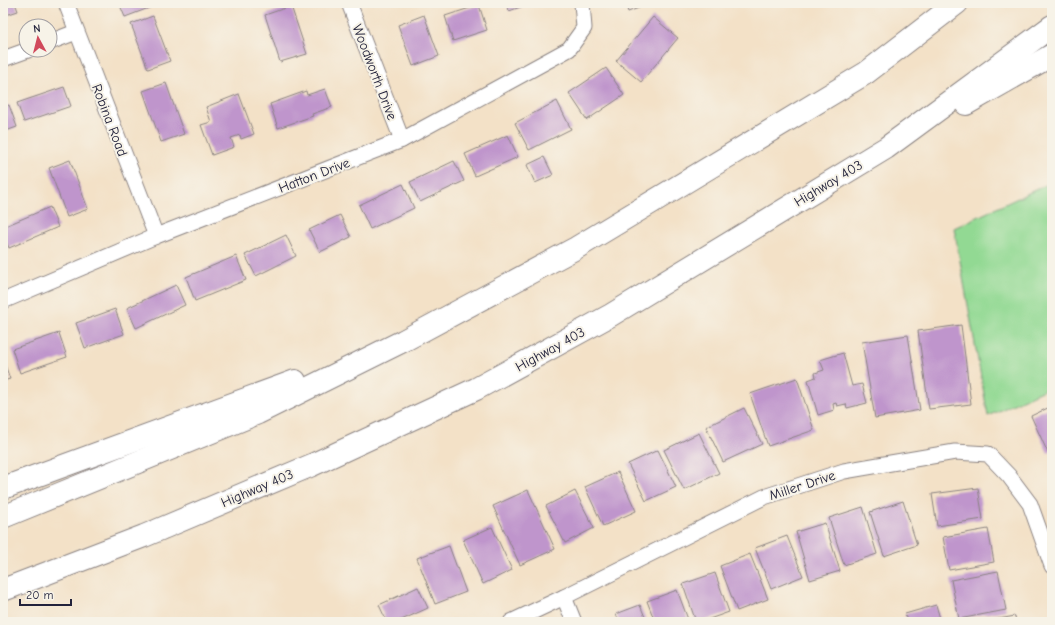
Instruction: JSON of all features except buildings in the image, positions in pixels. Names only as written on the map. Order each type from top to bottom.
[{"type":"highway","points":[[3,517],[258,413],[403,341],[576,248],[866,73],[957,3]]},
{"type":"highway","name":"Highway 403","points":[[3,590],[144,536],[312,465],[476,389],[610,315],[886,148],[1052,26]]},
{"type":"highway","points":[[886,148],[1052,56]]},
{"type":"highway","points":[[3,488],[403,341]]},
{"type":"street","name":"Robina Road","points":[[66,3],[156,236]]},
{"type":"street","name":"Woodworth Drive","points":[[349,3],[402,140]]},
{"type":"street","name":"Hatton Drive","points":[[3,301],[156,236],[402,140],[569,49],[584,28],[582,3]]},
{"type":"street","points":[[58,39],[76,32]]},
{"type":"street","points":[[3,59],[18,54]]},
{"type":"street","name":"Miller Drive","points":[[511,622],[764,497],[844,471],[955,452],[988,454],[1009,476],[1030,504],[1052,566]]},
{"type":"street","points":[[564,597],[574,622]]},
{"type":"green space","points":[[1052,182],[1052,386],[988,416],[954,228]]}]
